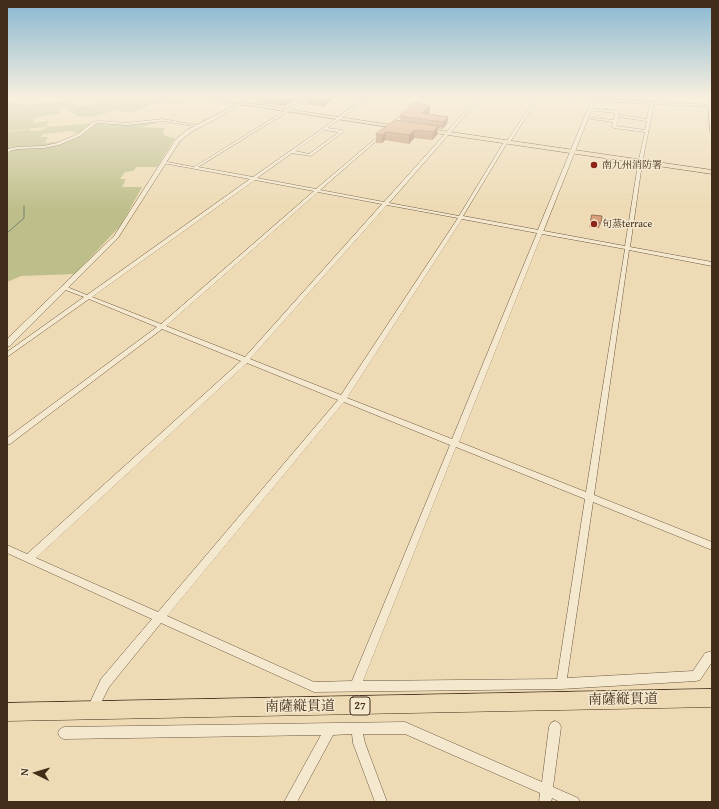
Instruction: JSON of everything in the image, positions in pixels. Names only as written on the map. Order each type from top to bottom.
[{"type":"main road","points":[[448,134],[712,172]]},
{"type":"main road","name":"南薩縦貫道","points":[[7,712],[712,698]]},
{"type":"street","points":[[7,153],[13,149],[44,147],[58,144],[81,134]]},
{"type":"street","points":[[7,344],[116,237],[178,140],[187,134]]},
{"type":"street","points":[[196,168],[251,134]]},
{"type":"street","points":[[7,356],[316,134]]},
{"type":"street","points":[[292,152],[310,155],[338,134]]},
{"type":"street","points":[[7,442],[162,326],[383,134]]},
{"type":"street","points":[[29,558],[246,360],[448,134]]},
{"type":"street","points":[[92,710],[105,683],[343,398],[513,134]]},
{"type":"street","points":[[356,685],[580,134]]},
{"type":"street","points":[[561,684],[646,134]]},
{"type":"street","points":[[163,162],[712,264]]},
{"type":"street","points":[[65,288],[712,546]]},
{"type":"street","points":[[7,549],[314,687],[356,685],[561,684],[696,676],[709,657],[712,656]]},
{"type":"street","points":[[546,796],[555,726]]},
{"type":"street","points":[[356,728],[359,743],[381,802]]},
{"type":"street","points":[[64,733],[405,728],[546,796],[574,802]]},
{"type":"street","points":[[290,802],[330,729]]},
{"type":"green space","points":[[7,134],[46,134],[40,137],[48,137],[45,143],[67,141],[84,134],[164,134],[165,136],[175,138],[157,167],[137,167],[133,171],[125,172],[120,179],[126,179],[122,187],[142,187],[121,225],[75,274],[21,276],[7,282]]},
{"type":"building","points":[[592,215],[602,216],[601,223],[591,221]]},
{"type":"waterway","points":[[7,233],[24,218],[24,206]]},
{"type":"place","name":"南九州消防署","points":[[594,165]]},
{"type":"place","name":"旬蒸terrace","points":[[594,224]]}]
